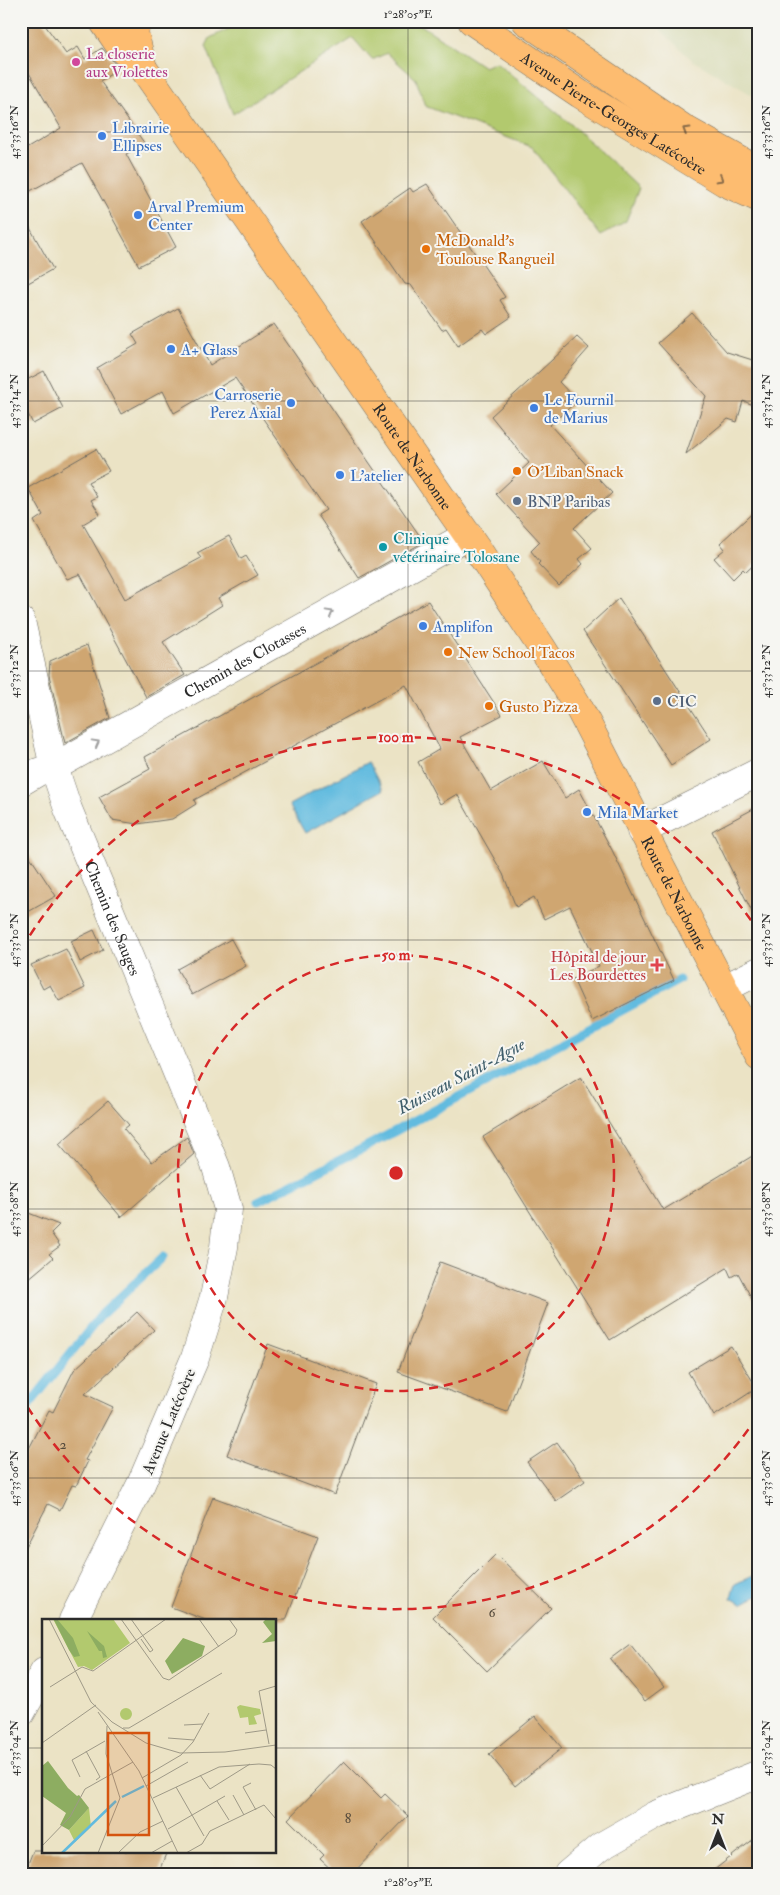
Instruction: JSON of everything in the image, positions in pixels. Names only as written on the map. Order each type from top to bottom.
[{"type":"main road","name":"Route de Narbonne","points":[[102,21],[122,49],[143,68],[468,536],[578,706],[759,1056]]},
{"type":"main road","name":"Route de Narbonne","points":[[137,21],[134,32],[143,68]]},
{"type":"main road","name":"Avenue Pierre-Georges Latécoère","points":[[472,21],[580,94],[724,182],[759,198]]},
{"type":"main road","name":"Avenue Pierre-Georges Latécoère","points":[[526,21],[686,130],[759,171]]},
{"type":"street","name":"Chemin des Clotasses","points":[[21,782],[54,767],[468,536]]},
{"type":"street","name":"Chemin des Sauges","points":[[21,621],[54,767],[68,809],[216,1166],[228,1209]]},
{"type":"street","points":[[641,831],[759,772]]},
{"type":"street","points":[[717,977],[759,971]]},
{"type":"street","name":"Avenue Latécoère","points":[[74,1619],[141,1484],[195,1358],[214,1297],[224,1248],[228,1209]]},
{"type":"street","points":[[21,1713],[42,1676]]},
{"type":"street","points":[[568,1874],[600,1847],[656,1816],[759,1774]]},
{"type":"shaded area","points":[[651,21],[759,21],[759,99],[692,60]]},
{"type":"green space","points":[[244,21],[415,21],[484,67],[496,62],[573,126],[639,188],[626,221],[601,236],[532,147],[425,106],[416,79],[387,53],[372,60],[353,38],[233,114],[206,46],[210,38]]},
{"type":"water","points":[[368,762],[383,790],[305,833],[289,805]]},
{"type":"water","points":[[759,1573],[759,1595],[742,1604],[731,1598],[735,1584]]},
{"type":"building","points":[[21,21],[42,21],[66,54],[78,47],[85,59],[102,48],[119,69],[100,81],[145,144],[126,154],[176,247],[139,266],[82,163],[21,196],[21,152],[61,128],[21,59]]},
{"type":"building","name":"McDonald's Toulouse Rangueil","points":[[427,184],[505,297],[500,300],[511,317],[486,334],[482,329],[458,346],[446,328],[442,330],[411,285],[405,284],[362,221],[410,188],[413,192]]},
{"type":"building","points":[[21,212],[53,269],[21,287]]},
{"type":"building","points":[[178,308],[210,365],[274,324],[424,542],[359,578],[318,515],[326,510],[235,378],[174,413],[163,391],[121,414],[97,368],[138,344],[132,334]]},
{"type":"building","points":[[692,313],[727,352],[759,362],[759,407],[743,401],[737,422],[728,419],[686,454],[706,396],[658,343]]},
{"type":"building","points":[[577,337],[589,348],[559,382],[577,401],[550,425],[612,493],[574,528],[592,548],[579,559],[583,564],[559,586],[538,564],[540,562],[531,551],[540,542],[496,494],[529,463],[491,416]]},
{"type":"building","points":[[44,371],[63,408],[33,424],[21,400],[21,383]]},
{"type":"building","points":[[96,449],[109,471],[88,482],[97,497],[91,500],[100,514],[83,524],[125,599],[201,558],[197,553],[229,536],[241,559],[246,556],[258,575],[218,598],[222,605],[163,642],[185,675],[146,697],[80,574],[67,579],[34,521],[43,515],[28,488]]},
{"type":"building","points":[[759,507],[759,560],[746,572],[743,569],[733,579],[714,558],[725,549],[720,543]]},
{"type":"building","name":"CIC","points":[[619,598],[711,739],[671,765],[583,631]]},
{"type":"building","points":[[428,601],[502,715],[460,737],[491,791],[543,761],[565,798],[579,789],[612,850],[674,980],[592,1021],[573,979],[599,966],[570,906],[544,919],[534,897],[516,907],[503,874],[457,794],[440,804],[418,762],[440,749],[406,685],[194,800],[196,804],[172,819],[137,824],[112,820],[99,797],[150,769],[145,757]]},
{"type":"building","points":[[87,645],[110,718],[65,743],[49,675],[50,661]]},
{"type":"building","points":[[759,806],[759,926],[712,831]]},
{"type":"building","points":[[21,843],[56,896],[21,916]]},
{"type":"building","points":[[94,930],[103,950],[80,962],[71,941]]},
{"type":"building","points":[[231,939],[246,966],[192,995],[177,969]]},
{"type":"building","points":[[66,949],[85,988],[59,1001],[50,985],[43,989],[31,965]]},
{"type":"building","points":[[581,1077],[663,1210],[759,1152],[759,1312],[738,1273],[731,1277],[727,1268],[610,1340],[483,1137]]},
{"type":"building","points":[[108,1101],[129,1125],[124,1129],[152,1162],[187,1137],[194,1154],[121,1217],[59,1144]]},
{"type":"building","points":[[21,1210],[59,1225],[51,1233],[60,1246],[49,1254],[53,1258],[21,1285]]},
{"type":"building","points":[[440,1262],[548,1303],[507,1412],[398,1372]]},
{"type":"building","points":[[137,1312],[154,1330],[85,1394],[113,1407],[85,1460],[88,1461],[76,1486],[72,1485],[60,1510],[48,1504],[21,1556],[21,1464],[49,1410],[53,1412],[74,1370]]},
{"type":"building","points":[[268,1344],[376,1384],[335,1495],[227,1455]]},
{"type":"building","points":[[731,1346],[757,1388],[714,1416],[688,1372]]},
{"type":"building","points":[[557,1442],[585,1481],[556,1501],[527,1462]]},
{"type":"building","points":[[213,1497],[318,1536],[286,1620],[203,1619],[171,1607]]},
{"type":"building","points":[[496,1554],[551,1608],[487,1671],[433,1617]]},
{"type":"building","points":[[630,1644],[664,1687],[645,1701],[610,1659]]},
{"type":"building","points":[[535,1716],[562,1748],[515,1786],[489,1754]]},
{"type":"building","points":[[344,1761],[381,1798],[385,1794],[408,1816],[352,1874],[336,1874],[320,1859],[324,1855],[288,1819]]},
{"type":"building","points":[[759,1835],[759,1874],[709,1874]]},
{"type":"building","points":[[33,1851],[167,1852],[158,1874],[24,1874]]},
{"type":"waterway","name":"Ruisseau Saint-Agne","points":[[258,1201],[354,1153],[679,980]]},
{"type":"waterway","name":"Ruisseau Saint-Agne","points":[[21,1415],[102,1314],[163,1257]]},
{"type":"place","name":"La closerie aux Violettes","points":[[76,62]]},
{"type":"place","name":"Librairie Ellipses","points":[[102,136]]},
{"type":"place","name":"Arval Premium Center","points":[[138,215]]},
{"type":"place","name":"McDonald's Toulouse Rangueil","points":[[426,249]]},
{"type":"place","name":"A+ Glass","points":[[171,349]]},
{"type":"place","name":"Carroserie Perez Axial","points":[[291,403]]},
{"type":"place","name":"Le Fournil de Marius","points":[[534,408]]},
{"type":"place","name":"O'Liban Snack","points":[[517,471]]},
{"type":"place","name":"L'atelier","points":[[340,475]]},
{"type":"place","name":"BNP Paribas","points":[[517,501]]},
{"type":"place","name":"Clinique vétérinaire Tolosane","points":[[383,547]]},
{"type":"place","name":"Amplifon","points":[[423,626]]},
{"type":"place","name":"New School Tacos","points":[[448,652]]},
{"type":"place","name":"CIC","points":[[657,701]]},
{"type":"place","name":"Gusto Pizza","points":[[489,706]]},
{"type":"place","name":"Mila Market","points":[[587,812]]},
{"type":"place","name":"Hôpital de jour Les Bourdettes","points":[[657,965]]}]
